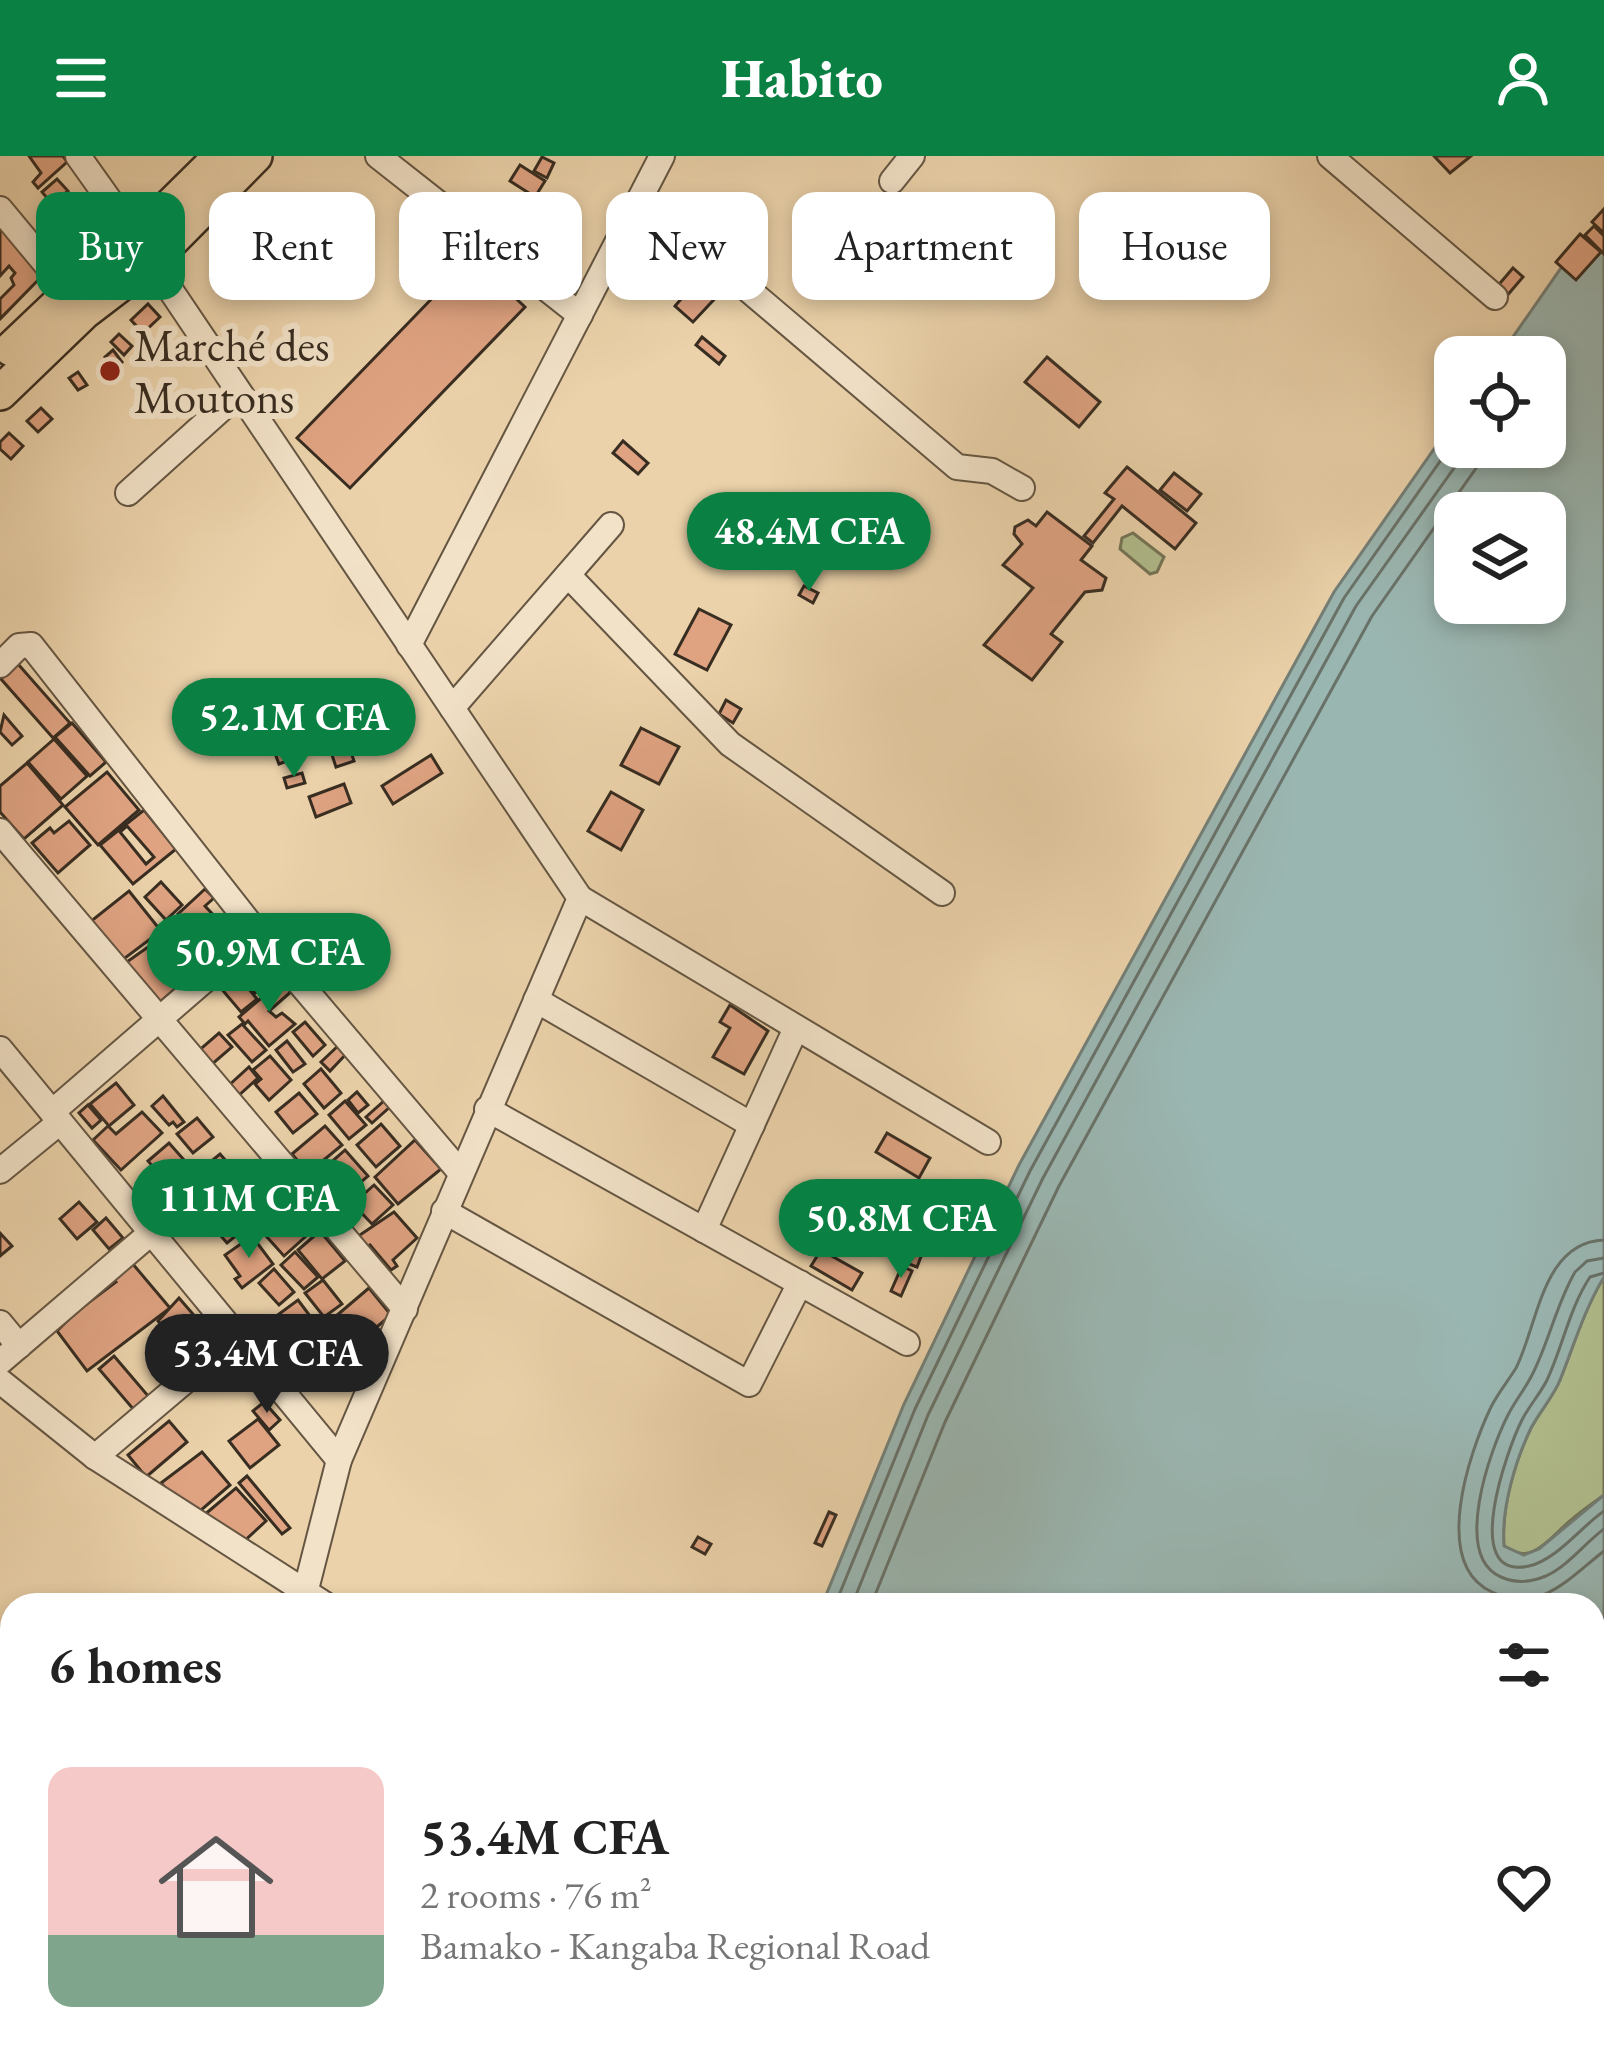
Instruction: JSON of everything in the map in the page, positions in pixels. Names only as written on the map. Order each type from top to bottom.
[{"type":"highway","points":[[185,200],[221,156]]},
{"type":"highway","points":[[185,215],[255,156]]},
{"type":"highway","points":[[0,361],[63,300]]},
{"type":"highway","points":[[0,393],[96,300]]},
{"type":"street","points":[[78,156],[103,192]]},
{"type":"street","points":[[378,156],[580,315]]},
{"type":"street","points":[[892,181],[912,156]]},
{"type":"street","points":[[1330,156],[1495,297]]},
{"type":"street","points":[[643,192],[660,158]]},
{"type":"street","points":[[0,209],[36,252]]},
{"type":"street","points":[[410,645],[606,264]]},
{"type":"street","points":[[177,300],[580,898],[988,1142]]},
{"type":"street","points":[[760,300],[957,467],[992,471],[1022,488]]},
{"type":"street","points":[[128,493],[239,393]]},
{"type":"street","points":[[452,708],[611,525]]},
{"type":"street","points":[[568,574],[730,743],[942,893]]},
{"type":"street","points":[[0,665],[19,646],[31,645],[259,934],[460,1172]]},
{"type":"street","points":[[0,831],[405,1309]]},
{"type":"street","points":[[312,1593],[339,1460],[580,898]]},
{"type":"street","points":[[0,1171],[160,1019],[259,934]]},
{"type":"street","points":[[536,1000],[752,1125]]},
{"type":"street","points":[[704,1230],[796,1028]]},
{"type":"street","points":[[0,1049],[339,1460]]},
{"type":"street","points":[[488,1109],[907,1342]]},
{"type":"street","points":[[444,1211],[749,1384],[800,1283]]},
{"type":"street","points":[[0,1323],[9,1354],[152,1232]]},
{"type":"street","points":[[95,1457],[238,1336]]},
{"type":"street","points":[[0,1381],[95,1457],[300,1593]]},
{"type":"green space","points":[[1133,533],[1164,557],[1157,572],[1150,574],[1120,549],[1122,538]]},
{"type":"green space","points":[[1604,1277],[1604,1495],[1540,1548],[1514,1552],[1504,1546],[1504,1532],[1515,1470]]},
{"type":"water","points":[[1604,222],[1604,1277],[1557,1386],[1525,1441],[1510,1486],[1504,1546],[1524,1555],[1539,1549],[1604,1495],[1604,1593],[827,1593],[904,1404],[1019,1165],[1334,592],[1434,449],[1434,468],[1566,468],[1566,336],[1514,336],[1561,268]]},
{"type":"building","points":[[29,156],[63,156],[67,162],[38,188],[33,182],[41,173]]},
{"type":"building","points":[[1434,156],[1471,156],[1450,173]]},
{"type":"building","points":[[542,157],[554,163],[547,178],[534,171]]},
{"type":"building","points":[[520,165],[545,181],[538,192],[527,192],[510,181]]},
{"type":"building","points":[[57,179],[68,191],[67,192],[42,192]]},
{"type":"building","points":[[1604,209],[1604,233],[1592,222]]},
{"type":"building","points":[[1594,226],[1604,236],[1604,254],[1585,235]]},
{"type":"building","points":[[5,227],[36,264],[36,282],[0,319],[0,299],[14,285],[15,273],[9,266],[0,276],[0,231]]},
{"type":"building","points":[[1580,234],[1601,252],[1576,280],[1556,262]]},
{"type":"building","points":[[1513,268],[1523,277],[1505,298],[1495,289]]},
{"type":"building","points":[[430,300],[518,300],[525,307],[350,488],[297,438]]},
{"type":"building","points":[[680,300],[714,300],[693,322],[675,306]]},
{"type":"building","points":[[148,304],[160,317],[143,333],[131,320]]},
{"type":"building","points":[[119,334],[132,346],[124,355],[111,342]]},
{"type":"building","points":[[702,337],[725,356],[719,364],[696,345]]},
{"type":"building","points":[[113,350],[122,362],[114,369],[105,357]]},
{"type":"building","points":[[1047,357],[1100,402],[1079,427],[1025,382]]},
{"type":"building","points":[[78,372],[87,385],[78,390],[69,378]]},
{"type":"building","points":[[141,379],[152,391],[145,398],[133,386]]},
{"type":"building","points":[[41,408],[52,419],[38,432],[27,421]]},
{"type":"building","points":[[9,433],[23,446],[11,459],[0,449]]},
{"type":"building","points":[[623,441],[648,463],[638,474],[613,453]]},
{"type":"building","points":[[1127,467],[1196,523],[1175,549],[1122,506],[1093,543],[1084,536],[1114,499],[1105,493]]},
{"type":"building","points":[[1174,473],[1201,494],[1187,511],[1160,490]]},
{"type":"building","points":[[1047,512],[1092,546],[1081,560],[1106,578],[1102,590],[1085,592],[1051,634],[1062,642],[1032,680],[984,645],[1033,588],[1003,565],[1022,544],[1015,527],[1028,520],[1036,526]]},
{"type":"building","points":[[804,586],[818,593],[813,603],[799,595]]},
{"type":"building","points":[[699,609],[731,625],[707,670],[675,654]]},
{"type":"building","points":[[18,664],[70,723],[53,738],[1,679]]},
{"type":"building","points":[[264,684],[271,698],[259,705],[252,691]]},
{"type":"building","points":[[726,700],[741,709],[733,723],[719,714]]},
{"type":"building","points":[[4,715],[22,736],[12,745],[0,732]]},
{"type":"building","points":[[72,723],[106,762],[90,776],[55,737]]},
{"type":"building","points":[[341,725],[345,737],[330,743],[325,730]]},
{"type":"building","points":[[641,728],[679,747],[659,784],[621,765]]},
{"type":"building","points":[[287,737],[295,758],[279,764],[271,743]]},
{"type":"building","points":[[54,739],[87,776],[61,799],[28,762]]},
{"type":"building","points":[[347,740],[354,761],[336,767],[329,746]]},
{"type":"building","points":[[431,755],[442,773],[393,804],[382,786]]},
{"type":"building","points":[[27,763],[63,805],[24,839],[0,812],[0,786]]},
{"type":"building","points":[[107,772],[139,810],[98,845],[65,807]]},
{"type":"building","points":[[302,773],[305,783],[287,788],[284,778]]},
{"type":"building","points":[[344,784],[351,803],[316,817],[309,797]]},
{"type":"building","points":[[611,792],[643,810],[621,850],[588,831]]},
{"type":"building","points":[[144,810],[176,849],[133,884],[100,845]],"holes":[[[127,826],[154,857],[146,864],[120,832]]]},
{"type":"building","points":[[69,821],[90,845],[58,873],[32,843],[50,828],[54,833]]},
{"type":"building","points":[[161,882],[182,905],[166,920],[145,897]]},
{"type":"building","points":[[205,889],[214,898],[205,906],[233,936],[200,967],[166,931]]},
{"type":"building","points":[[129,891],[161,931],[121,961],[90,922]]},
{"type":"building","points":[[165,935],[197,970],[159,1003],[124,964]]},
{"type":"building","points":[[260,950],[284,975],[255,993],[243,980],[255,968],[248,961]]},
{"type":"building","points":[[235,972],[257,999],[241,1012],[219,986]]},
{"type":"building","points":[[284,979],[293,990],[269,1011],[276,1017],[282,1013],[295,1024],[269,1046],[239,1017]]},
{"type":"building","points":[[730,1005],[768,1031],[744,1074],[713,1057],[730,1028],[720,1022]]},
{"type":"building","points":[[305,1022],[325,1045],[313,1056],[293,1032]]},
{"type":"building","points":[[242,1024],[266,1050],[252,1062],[228,1035]]},
{"type":"building","points":[[219,1033],[232,1047],[210,1066],[197,1052]]},
{"type":"building","points":[[287,1041],[305,1064],[293,1072],[276,1050]]},
{"type":"building","points":[[340,1044],[348,1052],[330,1071],[321,1062]]},
{"type":"building","points":[[270,1056],[291,1080],[269,1100],[255,1084],[261,1079],[253,1070]]},
{"type":"building","points":[[249,1067],[258,1078],[237,1097],[227,1087]]},
{"type":"building","points":[[321,1069],[341,1093],[324,1108],[304,1084]]},
{"type":"building","points":[[116,1083],[134,1105],[109,1126],[90,1104]]},
{"type":"building","points":[[357,1092],[368,1105],[358,1113],[348,1100]]},
{"type":"building","points":[[299,1093],[317,1114],[293,1133],[276,1112]]},
{"type":"building","points":[[163,1096],[184,1122],[177,1127],[173,1122],[169,1125],[152,1106]]},
{"type":"building","points":[[385,1100],[391,1106],[372,1123],[366,1117]]},
{"type":"building","points":[[345,1101],[366,1125],[349,1139],[329,1115]]},
{"type":"building","points":[[88,1105],[101,1120],[92,1128],[79,1113]]},
{"type":"building","points":[[142,1112],[162,1133],[121,1170],[93,1140],[108,1126],[116,1134]]},
{"type":"building","points":[[197,1118],[213,1137],[193,1153],[177,1134]]},
{"type":"building","points":[[381,1124],[400,1146],[376,1167],[357,1145]]},
{"type":"building","points":[[325,1126],[342,1145],[308,1173],[292,1154]]},
{"type":"building","points":[[887,1133],[930,1158],[919,1178],[876,1152]]},
{"type":"building","points":[[415,1140],[441,1169],[398,1204],[375,1177]]},
{"type":"building","points":[[169,1143],[185,1161],[164,1179],[148,1161]]},
{"type":"building","points":[[345,1150],[368,1176],[354,1188],[329,1164]]},
{"type":"building","points":[[220,1154],[240,1177],[223,1191],[203,1168]]},
{"type":"building","points":[[326,1164],[335,1175],[322,1184],[314,1174]]},
{"type":"building","points":[[195,1175],[215,1201],[197,1215],[177,1189]]},
{"type":"building","points":[[345,1179],[357,1193],[334,1213],[322,1199]]},
{"type":"building","points":[[374,1185],[393,1205],[372,1224],[353,1204]]},
{"type":"building","points":[[256,1188],[271,1207],[248,1224],[224,1202],[234,1194],[239,1201]]},
{"type":"building","points":[[934,1188],[950,1195],[940,1219],[925,1213]]},
{"type":"building","points":[[846,1195],[859,1202],[847,1224],[834,1217]]},
{"type":"building","points":[[288,1200],[314,1229],[284,1256],[258,1227]]},
{"type":"building","points":[[79,1202],[97,1222],[77,1239],[60,1219]]},
{"type":"building","points":[[223,1207],[243,1230],[227,1243],[207,1220]]},
{"type":"building","points":[[909,1210],[935,1220],[917,1267],[891,1257]]},
{"type":"building","points":[[394,1212],[417,1238],[393,1260],[397,1266],[391,1270],[370,1245],[360,1251],[351,1241]]},
{"type":"building","points":[[106,1218],[123,1238],[109,1249],[93,1230]]},
{"type":"building","points":[[320,1231],[345,1261],[322,1279],[298,1250]]},
{"type":"building","points":[[0,1233],[12,1246],[0,1256]]},
{"type":"building","points":[[252,1236],[273,1264],[242,1288],[235,1279],[240,1276],[225,1255]]},
{"type":"building","points":[[821,1250],[862,1273],[852,1290],[811,1266]]},
{"type":"building","points":[[295,1252],[318,1277],[304,1289],[281,1265]]},
{"type":"building","points":[[132,1263],[170,1308],[87,1371],[57,1331]]},
{"type":"building","points":[[902,1266],[912,1271],[901,1296],[891,1291]]},
{"type":"building","points":[[274,1269],[294,1292],[279,1305],[259,1283]]},
{"type":"building","points":[[323,1280],[342,1304],[324,1317],[305,1293]]},
{"type":"building","points":[[369,1288],[391,1315],[352,1348],[329,1322]]},
{"type":"building","points":[[179,1298],[218,1343],[194,1363],[158,1321]]},
{"type":"building","points":[[298,1300],[316,1324],[298,1338],[279,1314]]},
{"type":"building","points":[[114,1356],[149,1397],[134,1410],[99,1369]]},
{"type":"building","points":[[264,1402],[280,1420],[269,1430],[253,1411]]},
{"type":"building","points":[[258,1419],[279,1445],[250,1468],[229,1441]]},
{"type":"building","points":[[169,1421],[187,1442],[146,1477],[128,1455]]},
{"type":"building","points":[[202,1452],[230,1485],[192,1518],[161,1483]]},
{"type":"building","points":[[247,1476],[290,1528],[282,1534],[239,1483]]},
{"type":"building","points":[[236,1488],[266,1521],[241,1544],[203,1516]]},
{"type":"building","points":[[829,1512],[836,1515],[822,1546],[815,1543]]},
{"type":"building","points":[[698,1537],[711,1544],[705,1554],[692,1547]]},
{"type":"place","name":"Marché des Moutons","points":[[110,371]]}]
